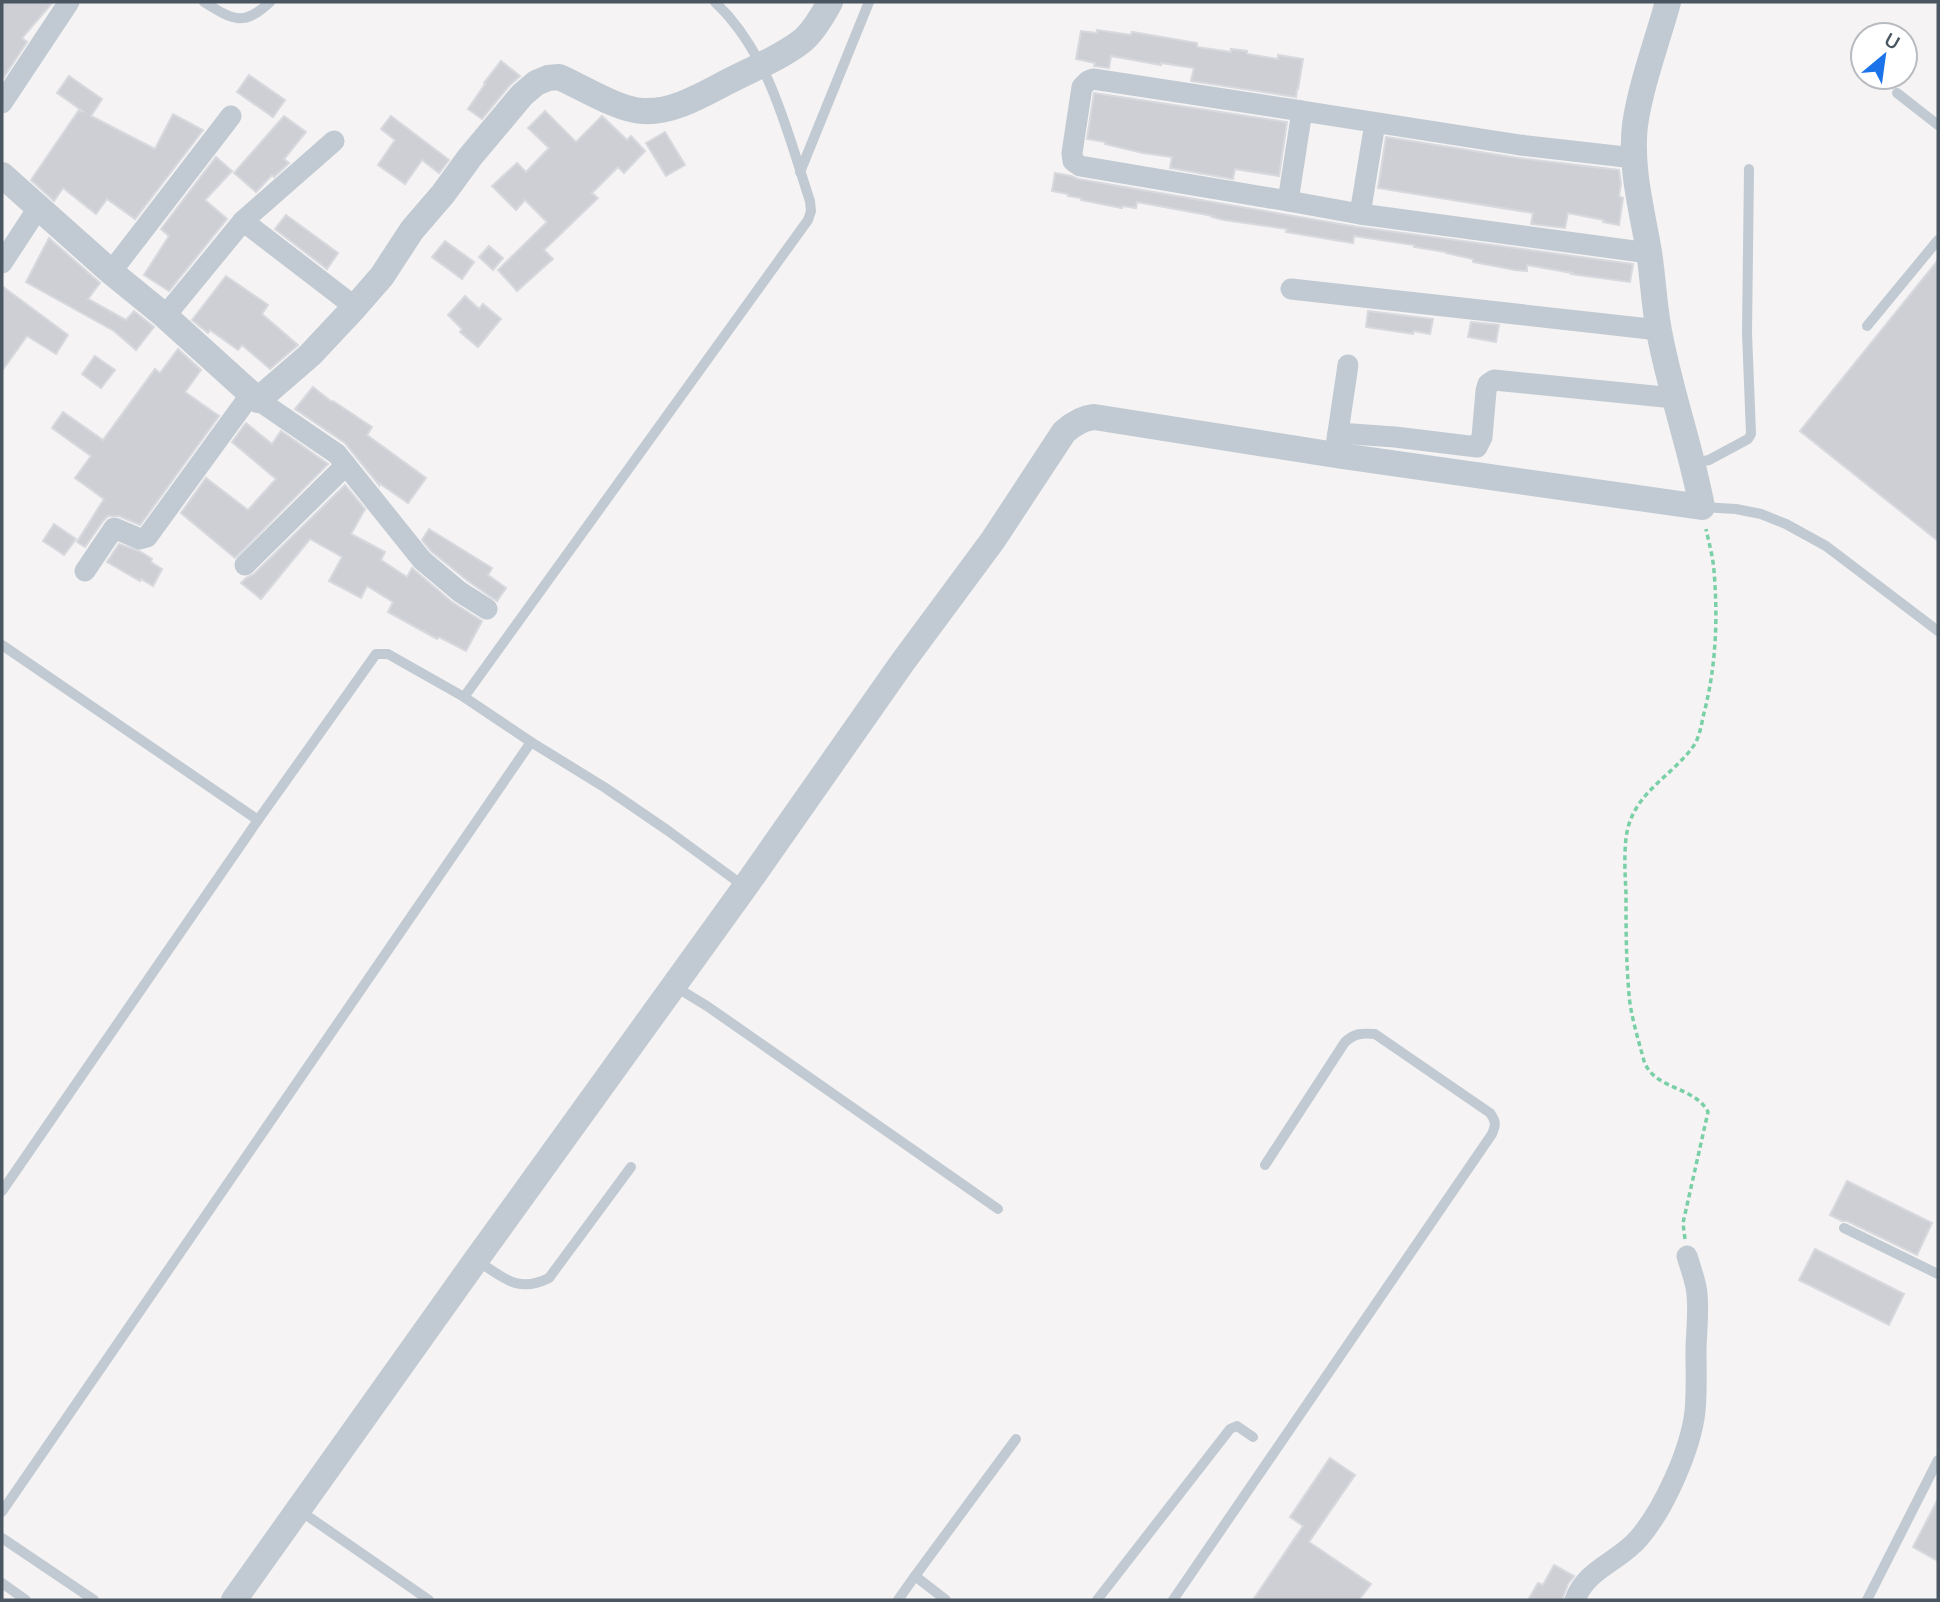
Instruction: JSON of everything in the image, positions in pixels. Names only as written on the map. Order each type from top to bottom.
[{"type":"street","points":[[2,103],[69,2]]},
{"type":"street","points":[[85,571],[114,528],[140,538],[147,537],[255,397],[310,355],[355,307],[382,276],[412,230],[470,157],[522,95],[536,83],[559,77],[626,107],[646,111],[682,104],[762,64],[804,39],[830,2]]},
{"type":"street","points":[[234,1600],[745,887],[894,674],[993,540],[1064,432],[1071,426],[1094,417],[1336,444],[1702,507],[1694,463],[1674,398],[1659,330],[1634,158],[1639,105],[1668,2]]},
{"type":"street","points":[[1634,158],[1520,145],[1093,79],[1088,80],[1082,87],[1072,153],[1073,161],[1080,166],[1360,214],[1649,253]]},
{"type":"street","points":[[1288,201],[1302,111]]},
{"type":"street","points":[[111,272],[231,116]]},
{"type":"street","points":[[1360,214],[1375,122]]},
{"type":"street","points":[[165,316],[243,222],[334,141]]},
{"type":"street","points":[[2,176],[255,397],[337,454],[422,560],[460,592],[486,609]]},
{"type":"street","points":[[2,263],[38,208]]},
{"type":"street","points":[[243,222],[355,307]]},
{"type":"street","points":[[1291,289],[1659,330]]},
{"type":"street","points":[[1336,444],[1348,365]]},
{"type":"street","points":[[1336,444],[1395,437],[1477,447],[1482,437],[1486,391],[1488,384],[1494,380],[1674,398]]},
{"type":"street","points":[[245,565],[346,465]]},
{"type":"street","points":[[1575,1600],[1578,1590],[1587,1579],[1640,1538],[1655,1515],[1690,1441],[1695,1411],[1697,1289],[1687,1256]]},
{"type":"lane","points":[[204,2],[237,19],[257,14],[270,2]]},
{"type":"lane","points":[[464,697],[808,220],[811,206],[762,64],[739,30],[715,2]]},
{"type":"lane","points":[[800,172],[869,2]]},
{"type":"lane","points":[[1897,93],[1938,125]]},
{"type":"lane","points":[[1694,463],[1709,460],[1748,439],[1752,428],[1747,333],[1749,169]]},
{"type":"lane","points":[[1867,326],[1938,240]]},
{"type":"lane","points":[[1702,507],[1748,512],[1786,524],[1826,546],[1938,631]]},
{"type":"lane","points":[[2,646],[258,820]]},
{"type":"lane","points":[[2,1191],[376,654],[388,654],[464,697],[604,787],[745,887]]},
{"type":"lane","points":[[2,1512],[531,742]]},
{"type":"lane","points":[[674,986],[707,1006],[998,1209]]},
{"type":"lane","points":[[1173,1600],[1492,1134],[1494,1119],[1490,1113],[1375,1034],[1362,1032],[1345,1042],[1265,1165]]},
{"type":"lane","points":[[476,1260],[511,1282],[523,1286],[536,1285],[549,1278],[631,1167]]},
{"type":"lane","points":[[1844,1228],[1938,1274]]},
{"type":"lane","points":[[1097,1600],[1227,1432],[1237,1426],[1254,1437]]},
{"type":"lane","points":[[898,1600],[1016,1439]]},
{"type":"lane","points":[[1867,1600],[1938,1460]]},
{"type":"lane","points":[[299,1510],[429,1600]]},
{"type":"lane","points":[[2,1538],[93,1600]]},
{"type":"lane","points":[[915,1576],[946,1600]]},
{"type":"lane","points":[[2,1583],[26,1600]]},
{"type":"path","points":[[1687,1256],[1683,1223],[1708,1112],[1696,1097],[1652,1074],[1645,1064],[1629,996],[1625,864],[1628,826],[1640,800],[1697,741],[1710,691],[1714,658],[1714,569],[1702,507]]},
{"type":"building","points":[[2,2],[53,2],[22,38],[27,42],[2,80]]},
{"type":"building","points":[[1097,30],[1131,35],[1132,32],[1197,43],[1197,47],[1231,52],[1231,49],[1247,51],[1247,54],[1278,59],[1278,55],[1303,59],[1296,97],[1191,81],[1194,68],[1111,56],[1109,68],[1076,59],[1081,31],[1097,33]]},
{"type":"building","points":[[501,61],[520,76],[482,119],[468,109]]},
{"type":"building","points":[[249,75],[285,100],[273,117],[237,92]]},
{"type":"building","points":[[69,76],[102,99],[91,116],[155,149],[173,114],[203,130],[135,219],[107,199],[96,214],[63,188],[54,201],[31,180],[79,110],[84,112],[57,93]]},
{"type":"building","points":[[1094,93],[1287,122],[1279,176],[1235,169],[1233,179],[1170,168],[1172,157],[1087,139]]},
{"type":"building","points":[[545,111],[576,142],[602,116],[627,140],[631,136],[645,151],[624,173],[618,167],[592,193],[598,198],[544,250],[553,259],[517,291],[498,270],[547,222],[525,200],[516,210],[492,186],[517,163],[526,172],[549,148],[528,128]]},
{"type":"building","points":[[284,116],[306,132],[284,159],[289,163],[274,177],[272,175],[256,192],[234,173]]},
{"type":"building","points":[[391,116],[449,160],[439,173],[422,160],[405,184],[378,165],[395,140],[381,129]]},
{"type":"building","points":[[665,132],[685,165],[666,176],[646,143]]},
{"type":"building","points":[[1386,137],[1518,158],[1619,170],[1619,196],[1623,198],[1619,225],[1568,213],[1565,228],[1531,224],[1533,213],[1378,188]]},
{"type":"building","points":[[216,157],[232,171],[205,200],[227,219],[169,291],[144,275],[169,236],[161,229]]},
{"type":"building","points":[[1055,173],[1358,227],[1633,264],[1630,282],[1527,265],[1527,271],[1515,270],[1473,262],[1473,259],[1414,245],[1354,236],[1353,243],[1137,202],[1136,208],[1122,208],[1052,191]]},
{"type":"building","points":[[286,215],[338,253],[327,269],[275,229]]},
{"type":"building","points":[[49,238],[100,283],[88,299],[126,320],[134,311],[154,327],[136,350],[114,331],[26,282]]},
{"type":"building","points":[[445,241],[474,262],[462,279],[432,257]]},
{"type":"building","points":[[489,246],[503,258],[493,270],[479,257]]},
{"type":"building","points":[[1938,260],[1938,541],[1800,431]]},
{"type":"building","points":[[226,276],[268,305],[262,314],[298,345],[270,369],[242,345],[238,350],[210,330],[208,333],[192,320]]},
{"type":"building","points":[[2,286],[68,335],[56,354],[27,336],[2,371]]},
{"type":"building","points":[[465,296],[479,309],[483,304],[501,319],[478,347],[460,332],[462,329],[448,315]]},
{"type":"building","points":[[1368,311],[1433,319],[1430,334],[1366,327]]},
{"type":"building","points":[[1471,322],[1499,325],[1496,342],[1468,337]]},
{"type":"building","points":[[178,349],[201,370],[185,392],[219,416],[140,525],[119,516],[108,516],[85,547],[77,542],[104,499],[75,478],[91,456],[52,428],[63,412],[103,440],[155,369],[160,373]]},
{"type":"building","points":[[95,356],[115,370],[101,388],[82,374]]},
{"type":"building","points":[[313,387],[372,427],[367,435],[426,478],[408,503],[379,485],[345,443],[295,409]]},
{"type":"building","points":[[246,423],[272,444],[281,431],[328,464],[235,558],[181,513],[206,478],[248,510],[276,479],[232,442]]},
{"type":"building","points":[[345,485],[365,509],[351,534],[385,552],[381,560],[407,577],[412,568],[452,602],[482,621],[466,651],[439,637],[437,639],[388,612],[393,602],[367,586],[361,598],[329,581],[342,557],[310,539],[261,599],[241,583],[254,574]]},
{"type":"building","points":[[54,524],[76,539],[64,555],[43,541]]},
{"type":"building","points":[[429,529],[492,568],[488,575],[506,588],[497,601],[431,551],[422,540]]},
{"type":"building","points":[[119,544],[139,551],[162,569],[153,586],[107,562]]},
{"type":"building","points":[[1847,1181],[1932,1223],[1917,1255],[1830,1215]]},
{"type":"building","points":[[1815,1249],[1904,1294],[1889,1325],[1799,1280]]},
{"type":"building","points":[[1330,1458],[1355,1475],[1309,1542],[1371,1584],[1359,1600],[1253,1600],[1303,1526],[1290,1517]]},
{"type":"building","points":[[1938,1499],[1938,1561],[1913,1547]]},
{"type":"building","points":[[1554,1565],[1574,1576],[1562,1600],[1528,1600],[1538,1583],[1543,1585]]}]
